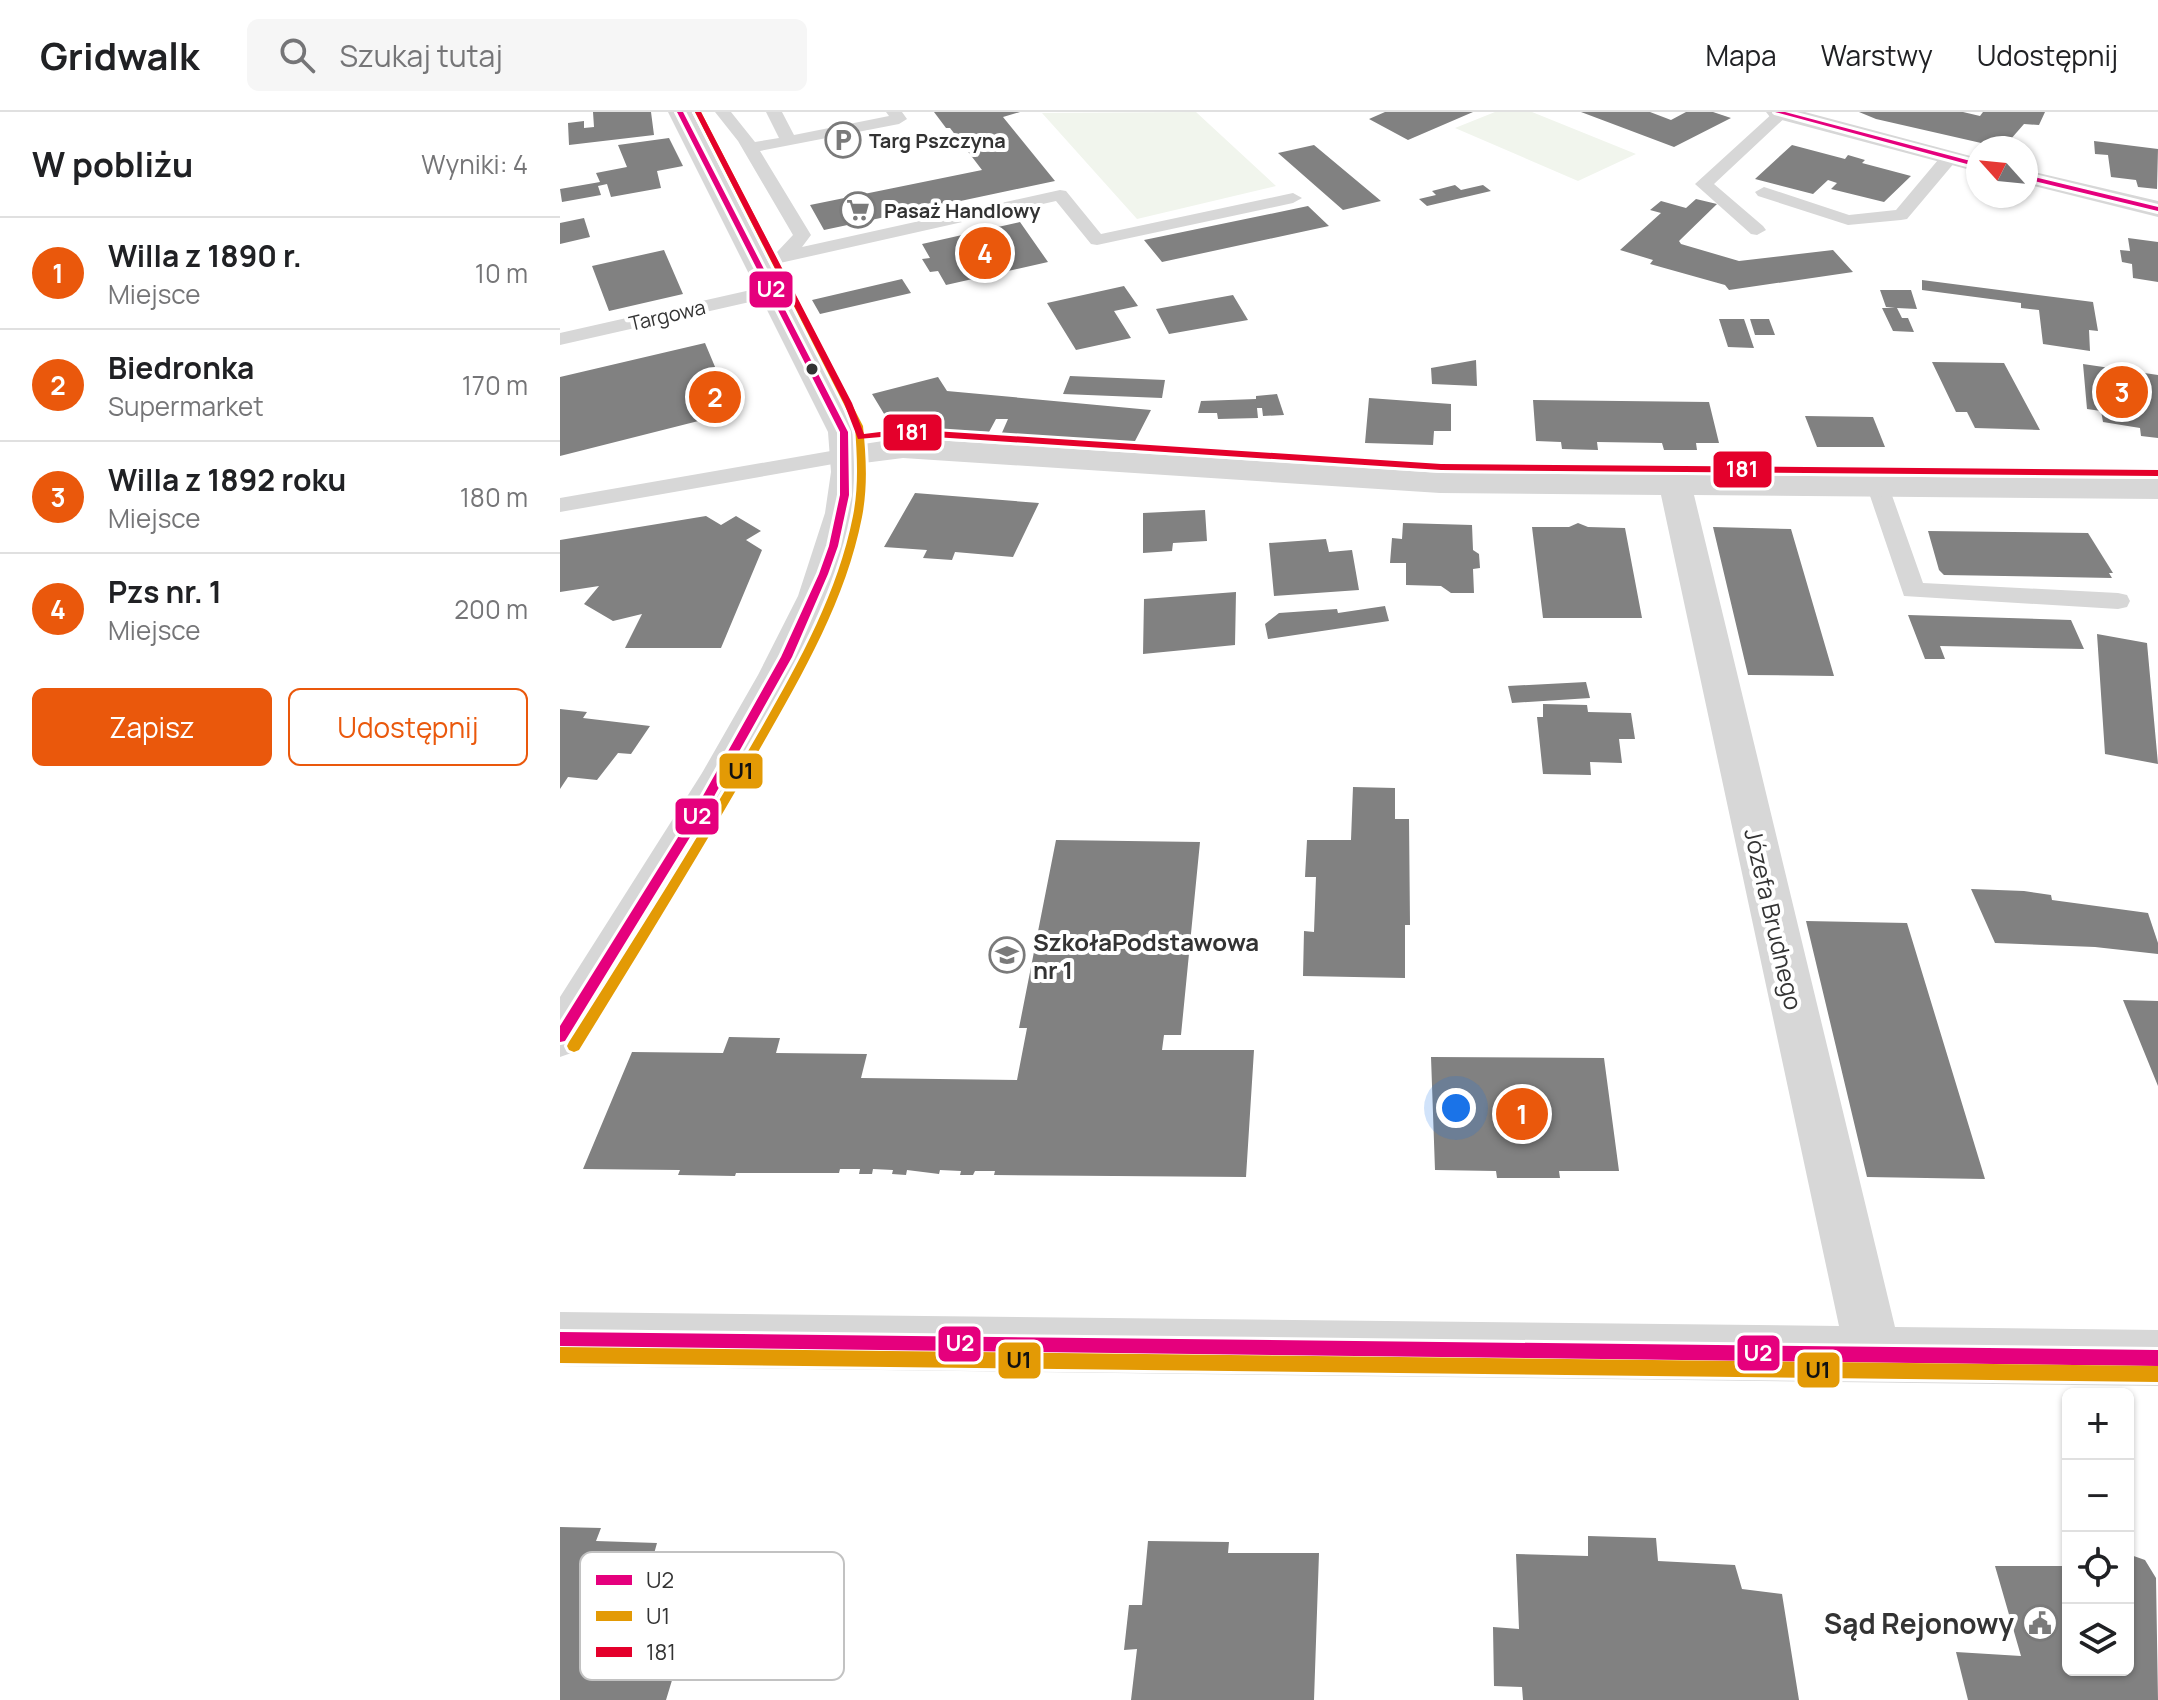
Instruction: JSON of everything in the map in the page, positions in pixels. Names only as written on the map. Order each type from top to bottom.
[{"type":"street","points":[[560,1037],[694,825],[797,640],[835,540],[845,503],[848,455],[844,432],[773,291],[771,259],[680,112]]},
{"type":"street","points":[[1780,113],[1966,162]]},
{"type":"street","points":[[2038,180],[2158,209]]},
{"type":"street","points":[[848,455],[903,448],[1440,483],[2158,489]]},
{"type":"street","name":"Józefa Brudnego","points":[[1675,485],[1873,1353]]},
{"type":"street","points":[[560,1339],[2158,1358]]},
{"type":"lane","points":[[723,112],[748,143],[802,235],[771,259]]},
{"type":"lane","points":[[774,112],[789,141]]},
{"type":"lane","points":[[748,143],[789,141],[899,119],[894,112]]},
{"type":"lane","points":[[1757,230],[1704,184],[1780,113]]},
{"type":"lane","points":[[1764,192],[1848,220],[1901,215],[1949,158]]},
{"type":"lane","points":[[771,259],[1060,195],[1097,240],[1293,198]]},
{"type":"lane","name":"Targowa","points":[[560,339],[773,291]]},
{"type":"lane","points":[[560,505],[848,455]]},
{"type":"lane","points":[[1878,487],[1913,590],[2118,601]]},
{"type":"shaded area","points":[[1196,112],[1276,186],[1137,219],[1042,113]]},
{"type":"shaded area","points":[[1495,112],[1532,112],[1636,154],[1578,181],[1455,128]]},
{"type":"building","points":[[593,112],[651,112],[654,135],[569,145],[568,123],[584,121],[584,128],[594,127]]},
{"type":"building","points":[[934,112],[1020,112],[1003,117],[1055,181],[824,230],[810,205],[982,170]]},
{"type":"building","points":[[1385,112],[1473,112],[1408,140],[1369,119]]},
{"type":"building","points":[[1581,112],[1650,112],[1671,120],[1686,112],[1713,112],[1731,118],[1674,147]]},
{"type":"building","points":[[1859,112],[1963,112],[1980,116],[1983,112],[2045,112],[2039,125],[2024,124],[2014,136],[1966,136],[1966,140],[1876,119]]},
{"type":"building","points":[[669,138],[683,166],[657,171],[661,188],[611,197],[607,184],[598,186],[601,195],[562,202],[560,189],[600,182],[596,173],[627,167],[618,145]]},
{"type":"building","points":[[2094,141],[2158,149],[2157,189],[2138,187],[2136,180],[2111,177],[2108,155],[2095,154]]},
{"type":"building","points":[[1314,145],[1381,201],[1343,210],[1278,153]]},
{"type":"building","points":[[1792,145],[1845,159],[1848,155],[1865,160],[1862,163],[1911,176],[1884,202],[1831,189],[1837,183],[1828,180],[1813,194],[1755,179]]},
{"type":"building","points":[[1455,185],[1461,190],[1483,185],[1491,191],[1427,206],[1419,199],[1436,195],[1432,191]]},
{"type":"building","points":[[1696,199],[1717,204],[1679,241],[1681,244],[1739,261],[1833,250],[1853,272],[1729,290],[1725,285],[1650,264],[1653,260],[1620,250],[1661,213],[1650,210],[1661,201],[1686,208]]},
{"type":"building","points":[[1308,206],[1329,226],[1162,262],[1144,240]]},
{"type":"building","points":[[584,218],[590,237],[560,244],[560,223]]},
{"type":"building","points":[[1020,222],[1048,262],[946,285],[938,271],[930,272],[922,259],[930,258],[922,244]]},
{"type":"building","points":[[2128,238],[2158,242],[2158,282],[2133,278],[2132,264],[2122,262],[2120,250],[2130,251]]},
{"type":"building","points":[[664,250],[683,294],[609,311],[592,266]]},
{"type":"building","points":[[902,279],[911,293],[820,314],[812,300]]},
{"type":"building","points":[[1922,280],[2093,302],[2098,331],[2089,330],[2090,351],[2043,344],[2039,310],[2021,308],[2021,303],[1922,290]]},
{"type":"building","points":[[1124,286],[1138,306],[1114,311],[1131,338],[1076,350],[1047,303]]},
{"type":"building","points":[[1880,290],[1911,290],[1917,309],[1897,308],[1902,318],[1908,318],[1914,332],[1893,331],[1882,308],[1895,308],[1886,307]]},
{"type":"building","points":[[1233,295],[1248,320],[1169,334],[1156,309]]},
{"type":"building","points":[[1719,319],[1744,319],[1754,348],[1728,347]]},
{"type":"building","points":[[1750,319],[1769,319],[1775,335],[1755,335]]},
{"type":"building","points":[[705,343],[734,412],[560,456],[560,377]]},
{"type":"building","points":[[1476,360],[1477,386],[1432,384],[1431,368]]},
{"type":"building","points":[[1932,362],[2004,363],[2040,430],[1975,428],[1967,412],[1956,412]]},
{"type":"building","points":[[2083,364],[2158,375],[2158,438],[2141,436],[2140,428],[2103,422],[2101,411],[2087,409]]},
{"type":"building","points":[[1070,376],[1165,380],[1162,398],[1063,394]]},
{"type":"building","points":[[938,377],[947,391],[1151,410],[1134,443],[1001,435],[1008,419],[996,419],[989,432],[892,427],[872,394]]},
{"type":"building","points":[[1277,394],[1284,415],[1263,416],[1262,408],[1257,408],[1258,418],[1218,419],[1217,413],[1198,413],[1201,401],[1256,399],[1256,396]]},
{"type":"building","points":[[1369,398],[1451,404],[1451,431],[1434,431],[1433,445],[1365,443]]},
{"type":"building","points":[[1533,400],[1709,402],[1719,443],[1696,443],[1697,450],[1664,450],[1662,443],[1597,442],[1598,450],[1562,449],[1561,442],[1536,441]]},
{"type":"building","points":[[1805,416],[1873,417],[1885,447],[1817,447]]},
{"type":"building","points":[[915,493],[1039,503],[1013,557],[955,552],[952,560],[923,558],[927,550],[884,547]]},
{"type":"building","points":[[1205,510],[1207,541],[1173,543],[1172,551],[1143,553],[1143,513]]},
{"type":"building","points":[[706,516],[721,525],[736,516],[761,531],[746,540],[762,550],[721,648],[625,648],[642,614],[613,621],[584,604],[599,586],[560,592],[560,540]]},
{"type":"building","points":[[1403,523],[1472,525],[1473,550],[1479,554],[1480,568],[1473,569],[1474,593],[1451,593],[1441,586],[1406,585],[1406,563],[1390,563],[1392,538],[1402,539]]},
{"type":"building","points":[[1578,523],[1588,527],[1625,528],[1642,618],[1543,618],[1532,527],[1569,527]]},
{"type":"building","points":[[1713,527],[1791,529],[1834,676],[1748,675]]},
{"type":"building","points":[[1928,531],[2088,533],[2113,573],[2109,573],[2112,578],[1944,575],[1939,570]]},
{"type":"building","points":[[1326,539],[1329,552],[1352,550],[1359,590],[1274,596],[1269,543]]},
{"type":"building","points":[[1236,592],[1235,645],[1143,654],[1144,599]]},
{"type":"building","points":[[1385,606],[1389,621],[1268,639],[1265,624],[1279,613],[1337,609],[1338,613]]},
{"type":"building","points":[[1908,615],[2071,620],[2084,649],[1940,646],[1945,659],[1925,659]]},
{"type":"building","points":[[2097,634],[2147,643],[2158,764],[2105,754]]},
{"type":"building","points":[[1586,682],[1590,698],[1512,703],[1508,686]]},
{"type":"building","points":[[1543,704],[1587,705],[1588,712],[1631,713],[1635,739],[1619,739],[1622,763],[1590,762],[1591,775],[1543,774],[1537,717],[1543,717]]},
{"type":"building","points":[[560,709],[587,712],[583,718],[650,726],[631,754],[618,753],[597,780],[568,777],[560,789]]},
{"type":"building","points":[[1353,787],[1395,788],[1395,819],[1409,819],[1410,925],[1405,925],[1405,978],[1303,976],[1304,931],[1314,932],[1316,877],[1305,877],[1307,840],[1351,840]]},
{"type":"building","points":[[1056,840],[1200,842],[1181,1035],[1164,1035],[1162,1050],[1254,1050],[1246,1177],[994,1175],[995,1171],[960,1175],[961,1171],[940,1170],[939,1174],[907,1170],[906,1175],[892,1174],[893,1170],[873,1169],[872,1174],[859,1174],[860,1169],[840,1169],[839,1173],[736,1173],[735,1176],[678,1175],[680,1170],[583,1169],[632,1052],[723,1053],[729,1037],[780,1038],[776,1053],[867,1054],[861,1078],[1017,1080],[1027,1028],[1019,1028]]},
{"type":"building","points":[[1971,889],[2024,891],[2051,895],[2052,900],[2148,913],[2158,943],[2158,954],[2095,947],[1995,943]]},
{"type":"building","points":[[1806,921],[1907,923],[1985,1179],[1867,1177]]},
{"type":"building","points":[[2123,1000],[2158,1001],[2158,1086]]},
{"type":"building","points":[[1431,1057],[1604,1058],[1619,1171],[1559,1171],[1560,1178],[1497,1178],[1496,1171],[1435,1170]]},
{"type":"building","points":[[560,1527],[601,1528],[596,1541],[657,1543],[654,1552],[580,1552],[580,1680],[672,1680],[666,1700],[560,1700]]},
{"type":"building","points":[[1588,1536],[1656,1538],[1658,1561],[1735,1565],[1742,1589],[1782,1594],[1799,1700],[1523,1700],[1522,1687],[1494,1686],[1493,1627],[1519,1629],[1516,1554],[1588,1556]]},
{"type":"building","points":[[1148,1541],[1229,1542],[1228,1553],[1319,1553],[1314,1700],[1131,1700],[1137,1649],[1124,1650],[1129,1605],[1142,1605]]},
{"type":"building","name":"Sąd Rejonowy","points":[[2134,1556],[2145,1560],[2156,1578],[2158,1700],[1968,1700],[1956,1652],[2021,1656],[1995,1566],[2062,1566],[2062,1676],[2134,1676]]},
{"type":"transit line","name":"U2","points":[[560,1037],[699,813],[786,657],[824,574],[845,495],[844,432],[680,112]]},
{"type":"transit line","name":"U1","points":[[574,1046],[704,836],[789,688],[831,603],[858,515],[863,470],[859,426],[698,112]]},
{"type":"transit line","name":"181","points":[[698,112],[848,403],[861,437],[904,432],[1441,467],[2158,473]]},
{"type":"transit line","name":"U2","points":[[1778,112],[1966,162]]},
{"type":"transit line","name":"U2","points":[[2038,180],[2158,209]]},
{"type":"transit line","name":"U2","points":[[560,1339],[2158,1358]]},
{"type":"transit line","name":"U1","points":[[560,1355],[2158,1374]]},
{"type":"place","name":"Targ Pszczyna","points":[[843,140]]},
{"type":"place","name":"Pasaż Handlowy","points":[[858,210]]},
{"type":"place","name":"Pzs nr. 1","points":[[985,253]]},
{"type":"place","name":"Willa z 1892 roku","points":[[2122,392]]},
{"type":"place","name":"Biedronka","points":[[715,397]]},
{"type":"place","name":"SzkołaPodstawowa nr 1","points":[[1007,955]]},
{"type":"place","name":"Willa z 1890 r.","points":[[1522,1114]]},
{"type":"place","name":"Sąd Rejonowy","points":[[2040,1623]]}]
